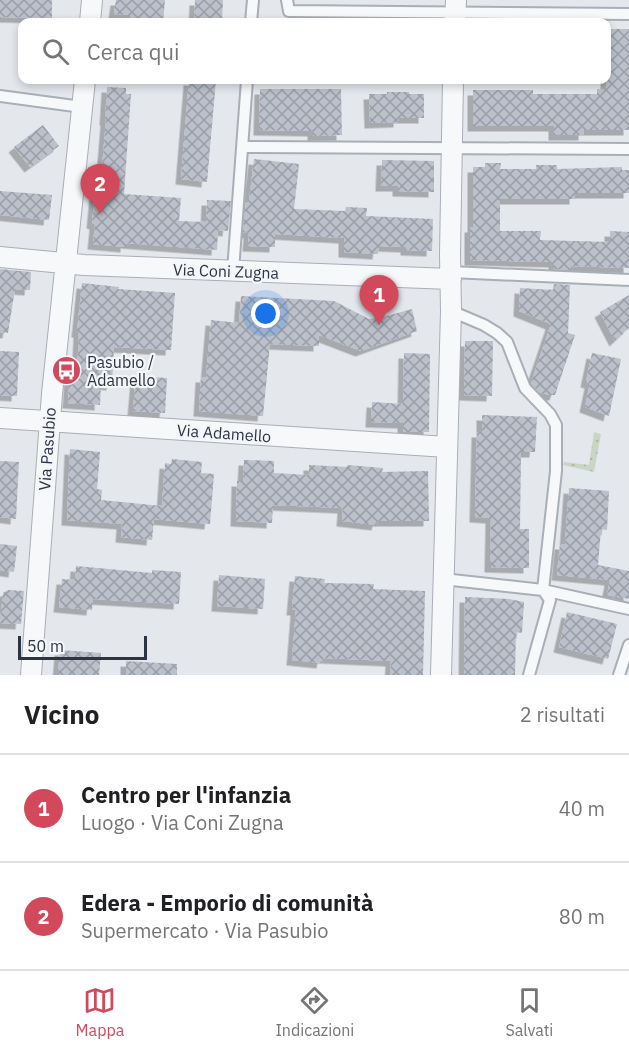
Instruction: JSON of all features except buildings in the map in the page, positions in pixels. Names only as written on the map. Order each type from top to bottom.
[{"type":"street","points":[[90,18],[92,0]]},
{"type":"street","name":"Via Pasubio","points":[[32,675],[50,422],[85,84]]},
{"type":"street","points":[[441,675],[451,311],[453,84]]},
{"type":"street","name":"Via Coni Zugna","points":[[0,257],[66,264],[451,276]]},
{"type":"street","name":"Via Adamello","points":[[0,418],[447,447]]},
{"type":"lane","points":[[251,18],[253,0]]},
{"type":"lane","points":[[287,0],[289,11],[629,14]]},
{"type":"lane","points":[[233,271],[247,84]]},
{"type":"lane","points":[[0,96],[82,106]]},
{"type":"lane","points":[[242,147],[629,149]]},
{"type":"lane","points":[[451,276],[629,280]]},
{"type":"lane","points":[[451,311],[484,325],[507,342],[525,388],[550,414],[556,425],[556,471],[543,590],[550,600],[529,675]]},
{"type":"lane","points":[[443,579],[543,590],[629,609]]},
{"type":"lane","points":[[619,675],[629,645]]},
{"type":"green space","points":[[594,432],[601,434],[594,472],[563,465],[564,462],[589,465]]},
{"type":"place","name":"Edera - Emporio di comunità","points":[[100,214]]},
{"type":"place","name":"Centro per l'infanzia","points":[[379,325]]},
{"type":"place","name":"Pasubio / Adamello","points":[[66,371]]}]
